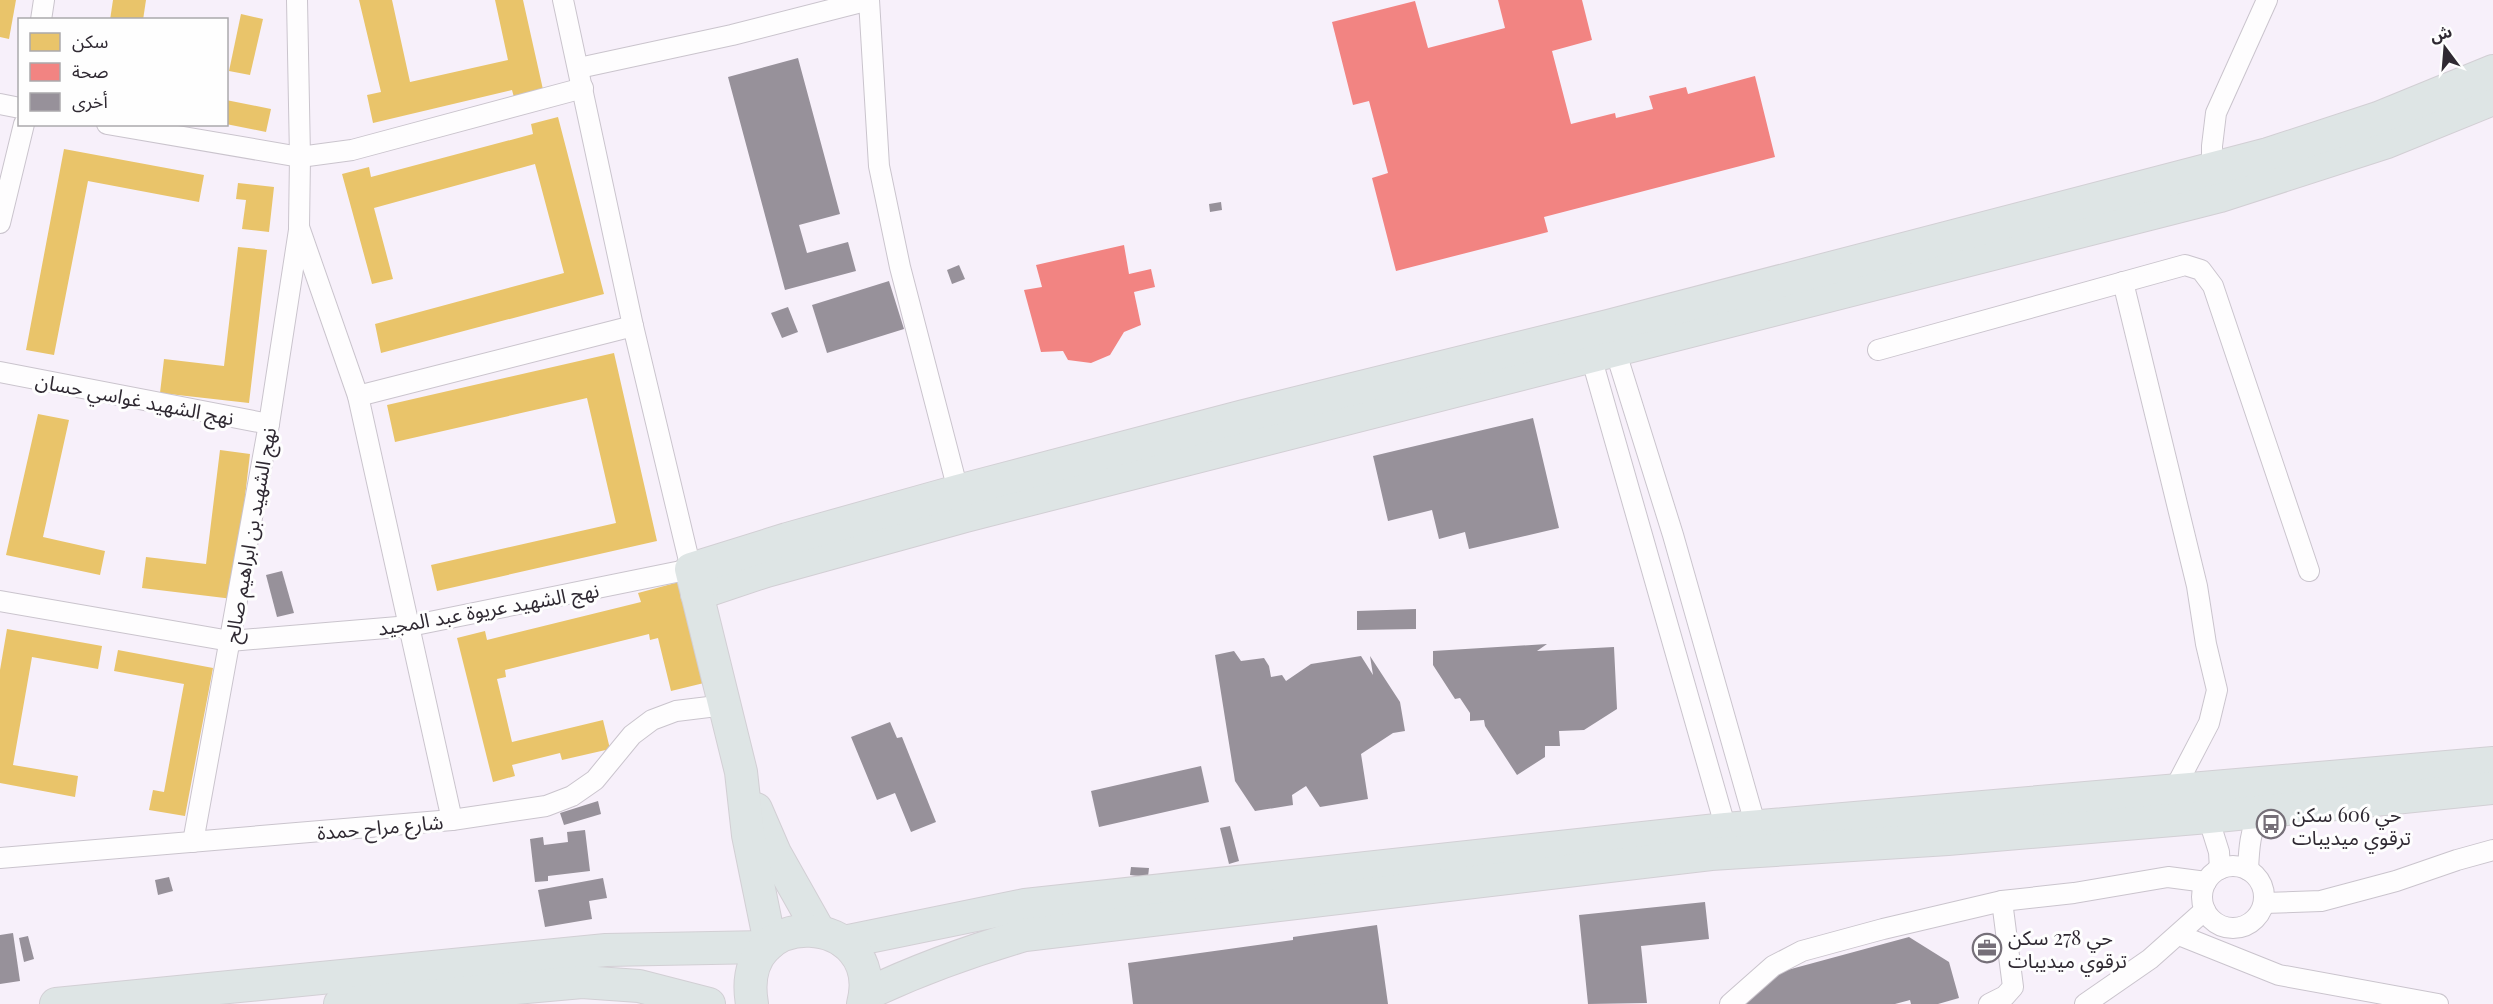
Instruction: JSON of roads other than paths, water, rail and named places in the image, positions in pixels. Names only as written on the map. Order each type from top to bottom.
[{"type":"main road","points":[[2086,217],[2212,169],[2290,147],[2378,118],[2493,71]]},
{"type":"main road","points":[[768,945],[748,835],[741,772],[694,582],[766,571],[961,504],[1248,429],[2086,217],[2287,176],[2397,138],[2493,99]]},
{"type":"main road","points":[[752,1004],[749,989],[756,959],[768,945],[793,931],[831,936],[1025,905],[1741,828],[2493,763]]},
{"type":"main road","points":[[741,772],[775,853],[831,936],[854,952],[862,966],[865,980],[864,1000]]},
{"type":"main road","points":[[864,1000],[922,969],[1025,934],[1710,854],[2208,817],[2493,788]]},
{"type":"main road","points":[[56,1004],[606,950],[768,945]]},
{"type":"main road","points":[[340,1004],[582,982],[639,986],[709,1004]]},
{"type":"street","points":[[41,18],[44,0]]},
{"type":"street","points":[[297,0],[299,227],[358,396],[452,820]]},
{"type":"street","points":[[563,0],[633,326],[694,582]]},
{"type":"street","points":[[579,68],[732,34],[869,0],[879,166],[900,267],[961,504]]},
{"type":"street","points":[[2212,169],[2216,113],[2267,0]]},
{"type":"street","points":[[119,126],[300,157],[352,150],[583,88]]},
{"type":"street","points":[[0,104],[18,108]]},
{"type":"street","points":[[0,223],[24,126]]},
{"type":"street","name":"نهج الشهيد بن ابراهيم صالح","points":[[192,842],[269,424],[299,227]]},
{"type":"street","points":[[1878,350],[2185,265],[2201,270],[2213,286],[2309,571]]},
{"type":"street","points":[[2123,282],[2197,586],[2206,644],[2217,690],[2209,723],[2174,790]]},
{"type":"street","points":[[358,396],[633,326]]},
{"type":"street","points":[[1599,341],[1673,535],[1741,828]]},
{"type":"street","points":[[1599,341],[1645,541],[1741,828]]},
{"type":"street","name":"نهج الشهيد غواسي حسان","points":[[0,372],[269,424]]},
{"type":"street","points":[[1645,541],[1673,535]]},
{"type":"street","name":"نهج الشهيد عريوة عبد المجيد","points":[[0,601],[230,641],[410,627],[694,582]]},
{"type":"street","name":"شارع مراح حمدة","points":[[0,858],[452,820],[546,806],[572,796],[595,780],[632,735],[652,720],[676,711],[725,705]]},
{"type":"street","points":[[2248,870],[2252,826],[2260,812]]},
{"type":"street","points":[[1730,1004],[1773,966],[1802,951],[2002,901],[2074,893],[2168,877],[2213,876],[2229,867],[2248,870],[2261,884],[2264,903],[2254,920],[2237,928],[2218,924],[2205,910],[2202,891],[2213,876],[2219,852],[2208,817]]},
{"type":"street","points":[[2264,903],[2321,901],[2396,881],[2493,850]]},
{"type":"street","points":[[1989,1004],[2005,996],[2013,987],[2002,901]]},
{"type":"street","points":[[2085,1004],[2125,977],[2205,910]]},
{"type":"street","points":[[2179,934],[2279,975],[2438,1004]]},
{"type":"place","name":"حي 606 سكن ترقوي ميديبات","points":[[2271,824]]},
{"type":"place","name":"حي 278 سكن ترقوي ميديبات","points":[[1987,948]]}]
